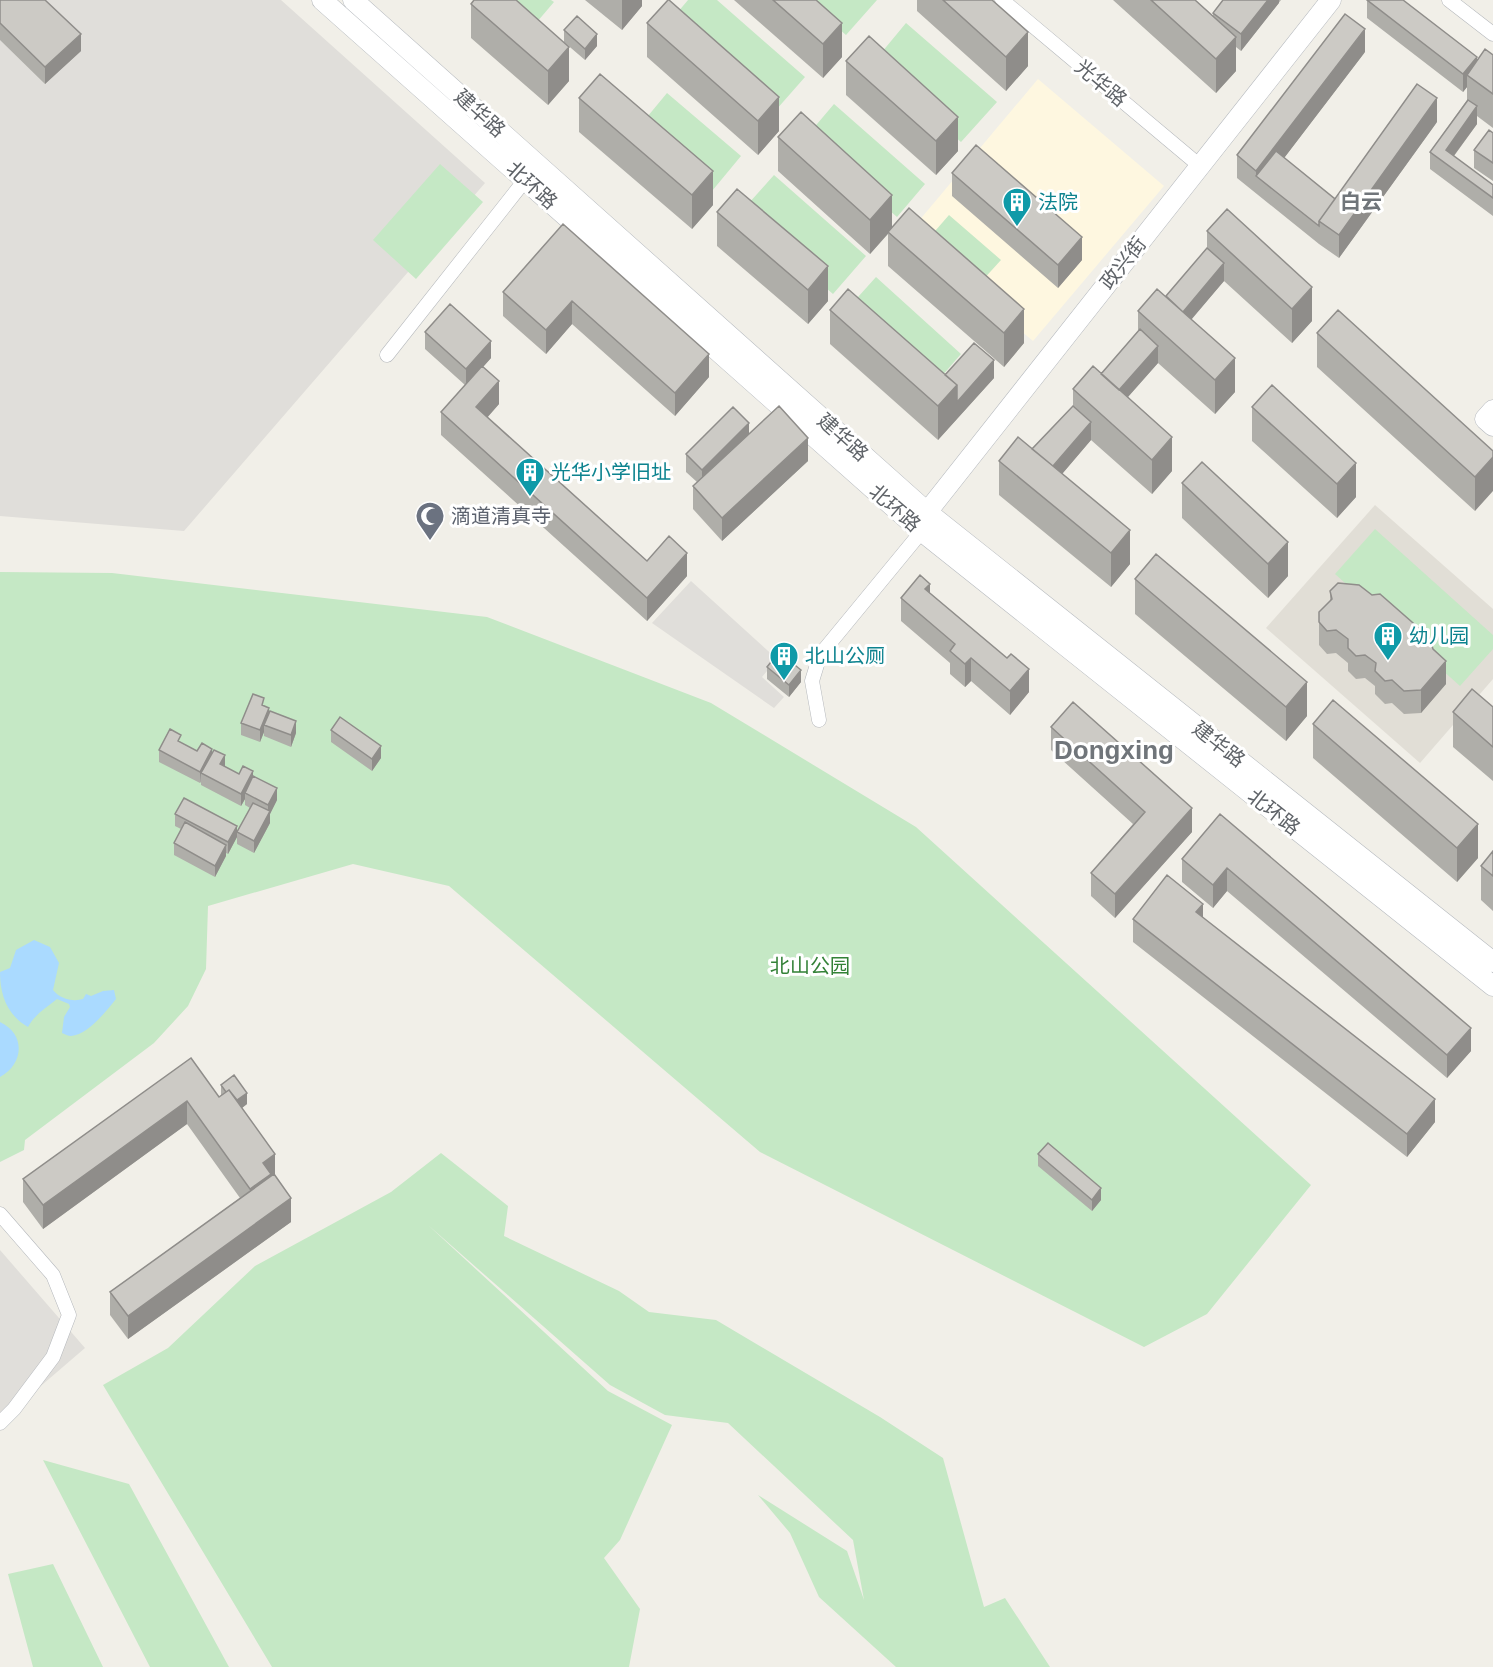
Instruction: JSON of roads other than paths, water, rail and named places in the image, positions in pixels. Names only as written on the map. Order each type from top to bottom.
[{"type":"street","name":"北环路","points":[[322,0],[531,172],[921,523],[1493,986]]},
{"type":"street","name":"建华路","points":[[352,0],[531,172]]},
{"type":"street","name":"光华路","points":[[1002,0],[1200,166]]},
{"type":"street","name":"政兴街","points":[[921,523],[1331,0]]},
{"type":"street","points":[[1449,0],[1493,34]]},
{"type":"street","points":[[387,354],[531,172]]},
{"type":"street","name":"建华路","points":[[921,523],[1493,962]]},
{"type":"street","points":[[819,720],[812,681],[820,655],[921,523]]},
{"type":"street","points":[[0,1214],[53,1275],[69,1315],[53,1357],[0,1424]]},
{"type":"water","points":[[34,940],[50,947],[59,963],[53,990],[59,996],[79,1000],[83,999],[86,994],[91,996],[103,991],[114,990],[116,999],[96,1022],[77,1035],[62,1033],[64,1017],[70,1007],[69,1004],[57,999],[37,1015],[28,1027],[15,1017],[6,1004],[1,989],[0,972],[10,968],[16,950]]},
{"type":"water","points":[[0,1022],[14,1034],[19,1049],[14,1065],[0,1077]]},
{"type":"place","name":"法院","points":[[1017,228]]},
{"type":"place","name":"光华小学旧址","points":[[530,498]]},
{"type":"place","name":"滴道清真寺","points":[[430,542]]},
{"type":"place","name":"幼儿园","points":[[1388,662]]},
{"type":"place","name":"北山公厕","points":[[784,682]]},
{"type":"district","name":"白云","points":[[1361,202]]},
{"type":"district","name":"Dongxing","points":[[1114,750]]},
{"type":"park label","name":"北山公园","points":[[810,966]]}]
